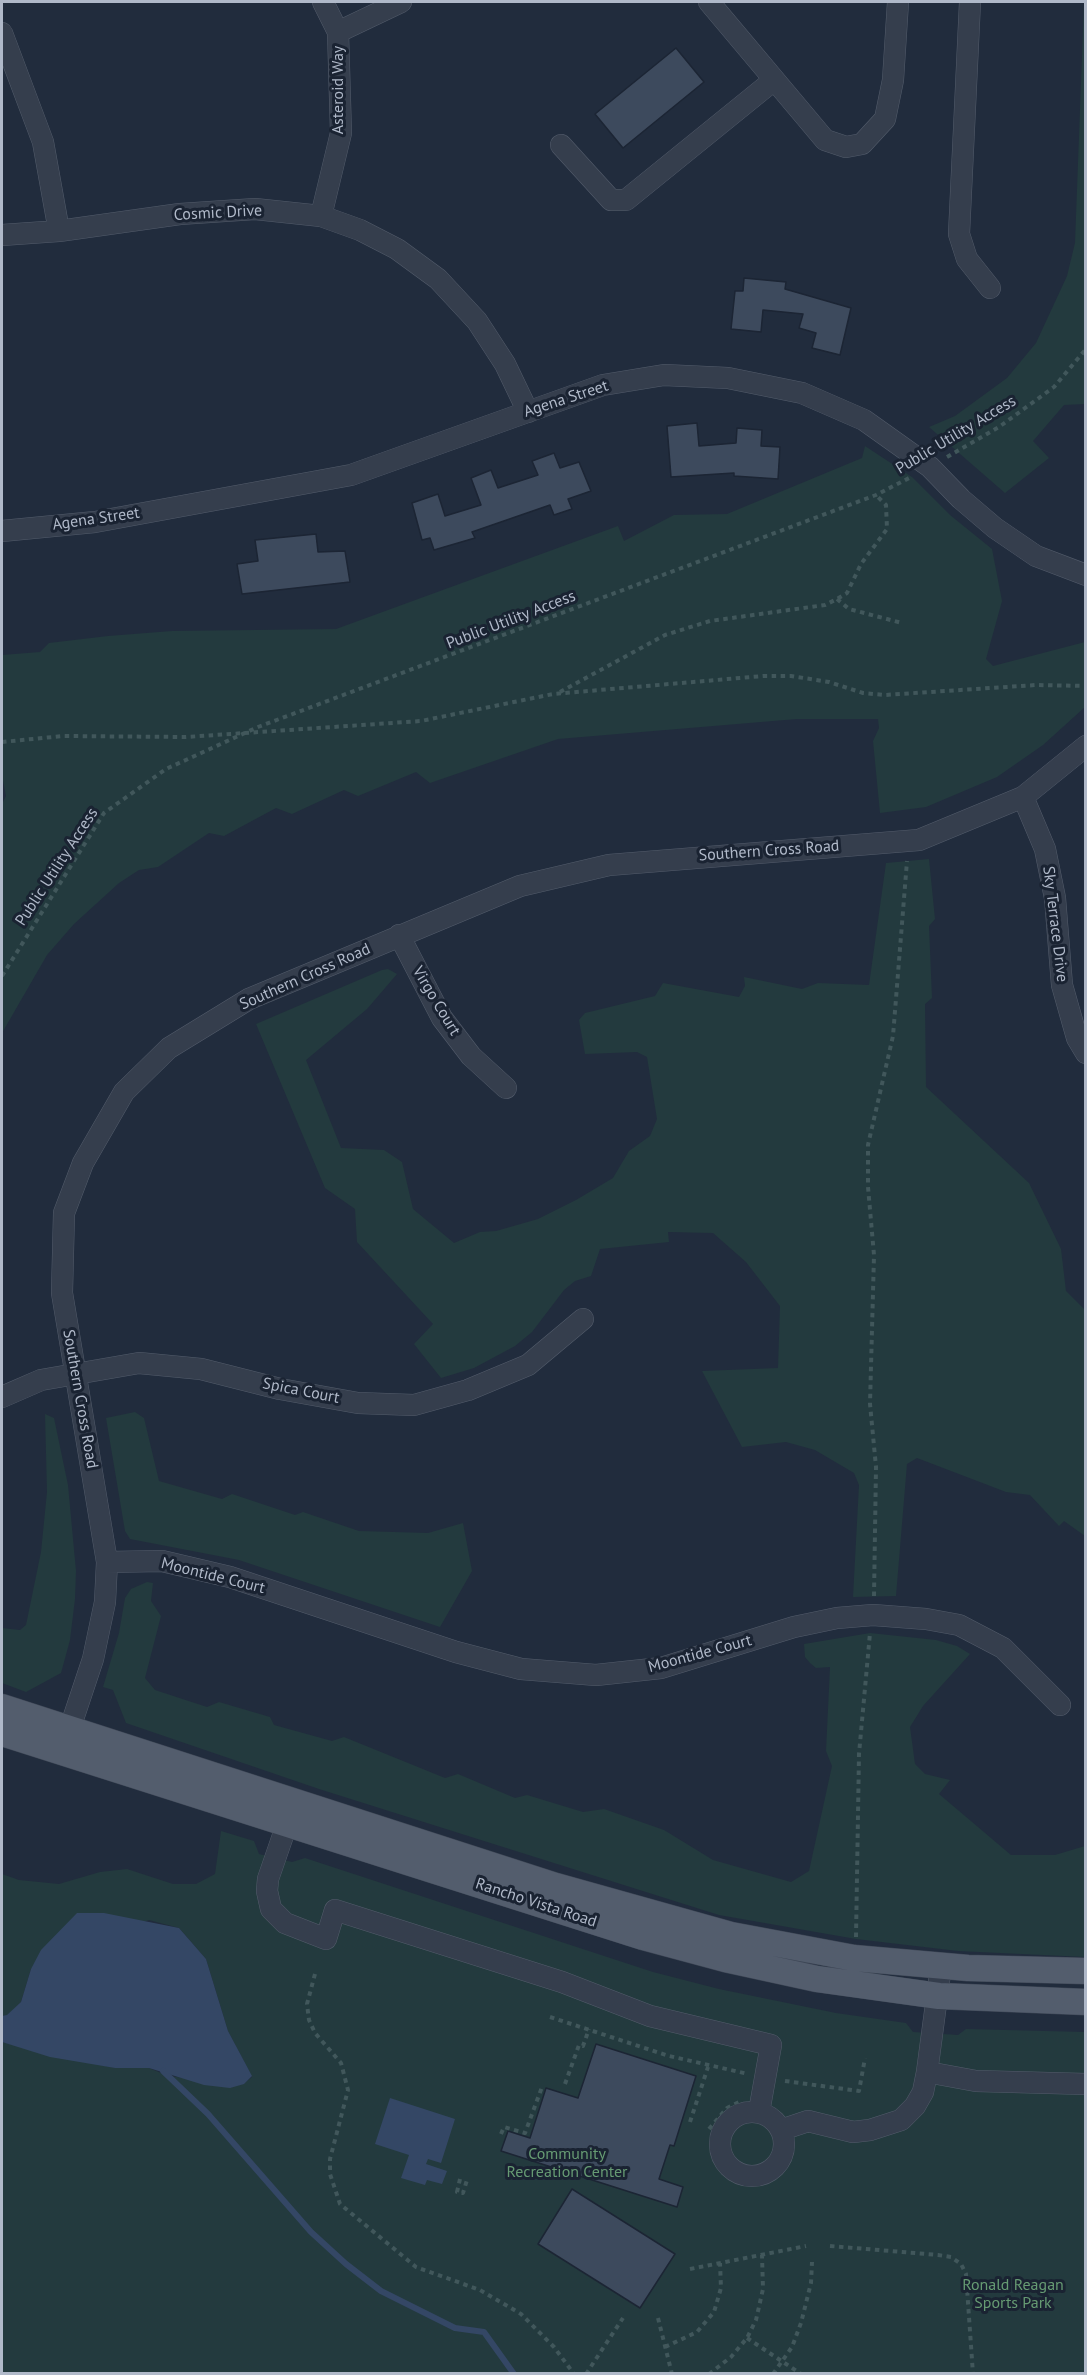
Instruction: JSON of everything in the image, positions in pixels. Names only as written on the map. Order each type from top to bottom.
[{"type":"main road","name":"Rancho Vista Road","points":[[2,1707],[556,1886],[730,1935],[854,1958],[941,1966],[1086,1971]]},
{"type":"main road","name":"Rancho Vista Road","points":[[2,1733],[643,1937],[725,1959],[817,1979],[939,1996],[1086,2002]]},
{"type":"street","name":"Asteroid Way","points":[[321,216],[341,133],[338,32],[323,2]]},
{"type":"street","points":[[338,32],[400,2]]},
{"type":"street","points":[[710,2],[825,140],[846,147],[862,144],[885,119],[893,80],[898,2]]},
{"type":"street","points":[[970,2],[959,234],[967,259],[990,288]]},
{"type":"street","points":[[2,33],[43,142],[59,231]]},
{"type":"street","points":[[561,145],[611,200],[627,200],[774,80]]},
{"type":"street","name":"Cosmic Drive","points":[[2,235],[59,231],[180,214],[255,209],[321,216],[360,230],[388,244],[438,279],[477,321],[505,364],[528,411]]},
{"type":"street","name":"Agena Street","points":[[2,531],[95,522],[351,475],[603,385],[664,375],[728,378],[802,393],[864,420],[930,467],[994,528],[1036,556],[1086,575]]},
{"type":"street","name":"Southern Cross Road","points":[[62,1752],[93,1659],[105,1602],[107,1562],[103,1526],[73,1373],[62,1293],[64,1213],[83,1163],[124,1092],[169,1048],[249,999],[520,886],[609,865],[909,842],[1023,797],[1086,746]]},
{"type":"street","name":"Sky Terrace Drive","points":[[1023,797],[1045,849],[1055,898],[1062,985],[1077,1038],[1086,1053]]},
{"type":"street","name":"Virgo Court","points":[[399,935],[442,1018],[471,1056],[506,1088]]},
{"type":"street","name":"Spica Court","points":[[2,1397],[41,1380],[139,1363],[201,1369],[280,1389],[358,1403],[414,1406],[468,1390],[528,1365],[583,1319]]},
{"type":"street","name":"Moontide Court","points":[[107,1562],[162,1562],[230,1576],[456,1652],[521,1669],[596,1676],[661,1668],[794,1627],[837,1618],[873,1615],[926,1619],[959,1625],[1003,1648],[1060,1705]]},
{"type":"street","points":[[286,1824],[268,1879],[267,1891],[271,1909],[285,1923],[326,1939],[335,1911],[562,1982],[650,2016],[771,2045],[759,2094],[745,2112],[733,2117],[723,2128],[720,2136],[720,2153],[733,2170],[741,2175],[758,2176],[774,2168],[785,2146],[781,2130],[766,2114],[759,2094]]},
{"type":"street","points":[[781,2130],[808,2121],[853,2132],[883,2127],[901,2120],[915,2106],[923,2092],[927,2072],[939,1996],[941,1966]]},
{"type":"street","points":[[927,2072],[976,2080],[1086,2084]]},
{"type":"path","name":"Public Utility Access","points":[[2,976],[104,813],[166,769],[242,734],[876,495],[999,427],[1054,387],[1086,349]]},
{"type":"path","points":[[556,694],[665,635],[710,621],[825,605],[837,599],[847,592],[861,564],[887,529],[886,505],[876,495]]},
{"type":"path","points":[[837,599],[849,609],[902,623]]},
{"type":"path","points":[[2,742],[63,736],[186,737],[421,721],[504,702],[556,694],[764,676],[791,676],[829,682],[863,693],[885,695],[1036,685],[1086,686]]},
{"type":"path","points":[[856,1943],[859,1754],[866,1653],[873,1615],[876,1508],[870,1404],[870,1332],[874,1255],[868,1187],[868,1145],[893,1036],[909,842]]},
{"type":"path","points":[[315,1974],[308,2004],[309,2020],[315,2033],[341,2063],[348,2090],[330,2159],[330,2174],[340,2204],[416,2267],[480,2290],[521,2314],[554,2347],[574,2373]]},
{"type":"path","points":[[550,2017],[708,2067],[752,2074],[759,2094]]},
{"type":"path","points":[[565,2084],[579,2045],[583,2046],[589,2029]]},
{"type":"path","points":[[709,2129],[717,2116],[726,2108],[759,2094],[859,2091],[865,2058]]},
{"type":"path","points":[[690,2122],[708,2067]]},
{"type":"path","points":[[501,2134],[504,2127],[525,2133],[542,2087]]},
{"type":"path","points":[[460,2179],[457,2192],[463,2193],[467,2180]]},
{"type":"path","points":[[690,2269],[806,2246]]},
{"type":"path","points":[[830,2246],[938,2255],[951,2257],[961,2264],[966,2274],[973,2373]]},
{"type":"path","points":[[709,2373],[731,2357],[747,2338],[760,2306],[762,2255]]},
{"type":"path","points":[[773,2373],[782,2361],[801,2323],[811,2283],[812,2262]]},
{"type":"path","points":[[665,2347],[697,2332],[714,2312],[721,2288],[720,2263]]},
{"type":"path","points":[[586,2373],[623,2318]]},
{"type":"path","points":[[658,2318],[672,2373]]},
{"type":"path","points":[[747,2338],[801,2373]]},
{"type":"green space","points":[[1084,2],[1085,404],[1064,405],[1033,441],[1049,458],[1005,493],[929,427],[955,416],[1007,378],[1036,343],[1067,276],[1075,243]]},
{"type":"green space","points":[[865,446],[912,477],[950,515],[992,549],[1002,601],[986,659],[993,666],[1085,642],[1085,707],[1043,745],[997,777],[926,807],[880,813],[873,741],[879,728],[878,719],[797,719],[558,739],[430,783],[416,772],[358,796],[344,790],[292,814],[276,808],[224,836],[209,833],[158,867],[139,870],[119,883],[74,924],[47,955],[2,1033],[2,804],[6,796],[2,776],[2,655],[40,652],[49,643],[172,631],[336,629],[618,526],[624,541],[674,515],[727,514],[862,458]]},
{"type":"green space","points":[[929,859],[935,919],[929,926],[932,998],[925,1004],[926,1087],[1029,1183],[1061,1249],[1066,1291],[1085,1310],[1085,1536],[1064,1521],[1059,1526],[1030,1495],[1006,1492],[917,1458],[907,1464],[896,1596],[853,1597],[859,1485],[854,1473],[815,1450],[786,1442],[742,1447],[702,1371],[778,1368],[780,1306],[746,1262],[713,1233],[668,1232],[669,1242],[600,1249],[591,1276],[575,1281],[564,1290],[532,1332],[515,1346],[474,1368],[441,1378],[414,1344],[433,1324],[357,1242],[355,1209],[325,1188],[256,1024],[382,970],[388,969],[397,974],[367,1009],[306,1060],[341,1148],[384,1150],[402,1162],[413,1209],[454,1243],[480,1232],[496,1231],[538,1219],[576,1200],[613,1178],[629,1151],[650,1136],[657,1119],[647,1057],[637,1052],[585,1054],[579,1020],[585,1013],[655,996],[663,983],[739,997],[745,986],[744,977],[802,989],[818,983],[869,985],[886,863]]},
{"type":"green space","points":[[135,1412],[144,1418],[159,1481],[222,1499],[232,1494],[295,1515],[303,1512],[359,1531],[428,1533],[463,1523],[472,1571],[440,1627],[239,1560],[130,1539],[125,1531],[106,1418]]},
{"type":"green space","points":[[45,1414],[54,1418],[68,1485],[76,1571],[75,1599],[70,1640],[61,1673],[26,1692],[2,1683],[2,1628],[20,1630],[26,1625],[41,1552],[47,1492]]},
{"type":"green space","points":[[147,1582],[153,1583],[151,1601],[161,1616],[145,1678],[155,1690],[207,1707],[219,1702],[270,1717],[274,1725],[332,1741],[344,1737],[445,1778],[458,1774],[515,1798],[527,1795],[583,1812],[604,1809],[664,1830],[713,1860],[791,1882],[809,1871],[832,1766],[826,1751],[830,1667],[816,1668],[810,1663],[805,1657],[804,1644],[870,1633],[936,1640],[957,1646],[970,1654],[923,1706],[910,1727],[915,1764],[925,1774],[950,1780],[939,1794],[1011,1855],[1055,1855],[1085,1846],[1085,1957],[958,1951],[856,1939],[719,1915],[319,1789],[126,1723],[113,1690],[103,1687],[119,1633],[125,1598],[131,1589]]},
{"type":"green space","name":"Community Recreation Center","points":[[221,1831],[254,1841],[259,1854],[292,1862],[305,1858],[653,1972],[719,1989],[836,2013],[906,2023],[913,2032],[958,2035],[966,2029],[1085,2032],[1085,2373],[2,2373],[2,2042],[115,2068],[149,2068],[168,2076],[243,2084],[252,2077],[228,2031],[206,1959],[179,1928],[149,1920],[31,1969],[21,2002],[7,2016],[2,2016],[2,1874],[19,1880],[59,1884],[100,1872],[127,1869],[173,1884],[196,1884],[215,1874]]},
{"type":"water","points":[[77,1913],[104,1913],[179,1928],[206,1959],[228,2031],[252,2076],[244,2084],[230,2088],[204,2085],[149,2068],[115,2068],[50,2057],[2,2042],[2,2016],[7,2015],[21,2002],[31,1969],[41,1950]]},
{"type":"water","points":[[390,2098],[455,2119],[441,2163],[428,2159],[426,2164],[447,2171],[442,2184],[427,2180],[425,2185],[401,2178],[409,2155],[375,2144]]},
{"type":"building","points":[[676,48],[704,82],[623,148],[595,114]]},
{"type":"building","points":[[744,278],[786,282],[785,289],[851,308],[840,355],[812,348],[816,333],[799,328],[803,314],[763,310],[761,332],[731,329],[735,291],[743,291]]},
{"type":"building","points":[[697,423],[699,446],[736,443],[737,428],[762,430],[761,446],[780,447],[778,479],[734,476],[734,473],[671,477],[667,426]]},
{"type":"building","points":[[554,453],[560,468],[579,462],[591,491],[568,499],[572,509],[554,515],[550,505],[472,532],[475,538],[434,550],[430,538],[422,540],[412,503],[438,494],[445,516],[481,505],[471,478],[491,470],[498,488],[538,475],[532,461]]},
{"type":"building","points":[[316,534],[318,552],[345,551],[350,582],[242,594],[237,564],[258,561],[255,540]]},
{"type":"building","points":[[596,2044],[696,2076],[674,2146],[670,2145],[659,2179],[683,2187],[677,2207],[501,2151],[508,2131],[530,2138],[546,2088],[578,2098]]},
{"type":"building","points":[[572,2189],[675,2254],[640,2308],[538,2244]]},
{"type":"waterway","points":[[163,2071],[208,2114],[311,2232],[346,2264],[381,2291],[455,2328],[484,2332],[514,2374]]},
{"type":"park label","name":"Ronald Reagan Sports Park","points":[[1013,2294]]}]
